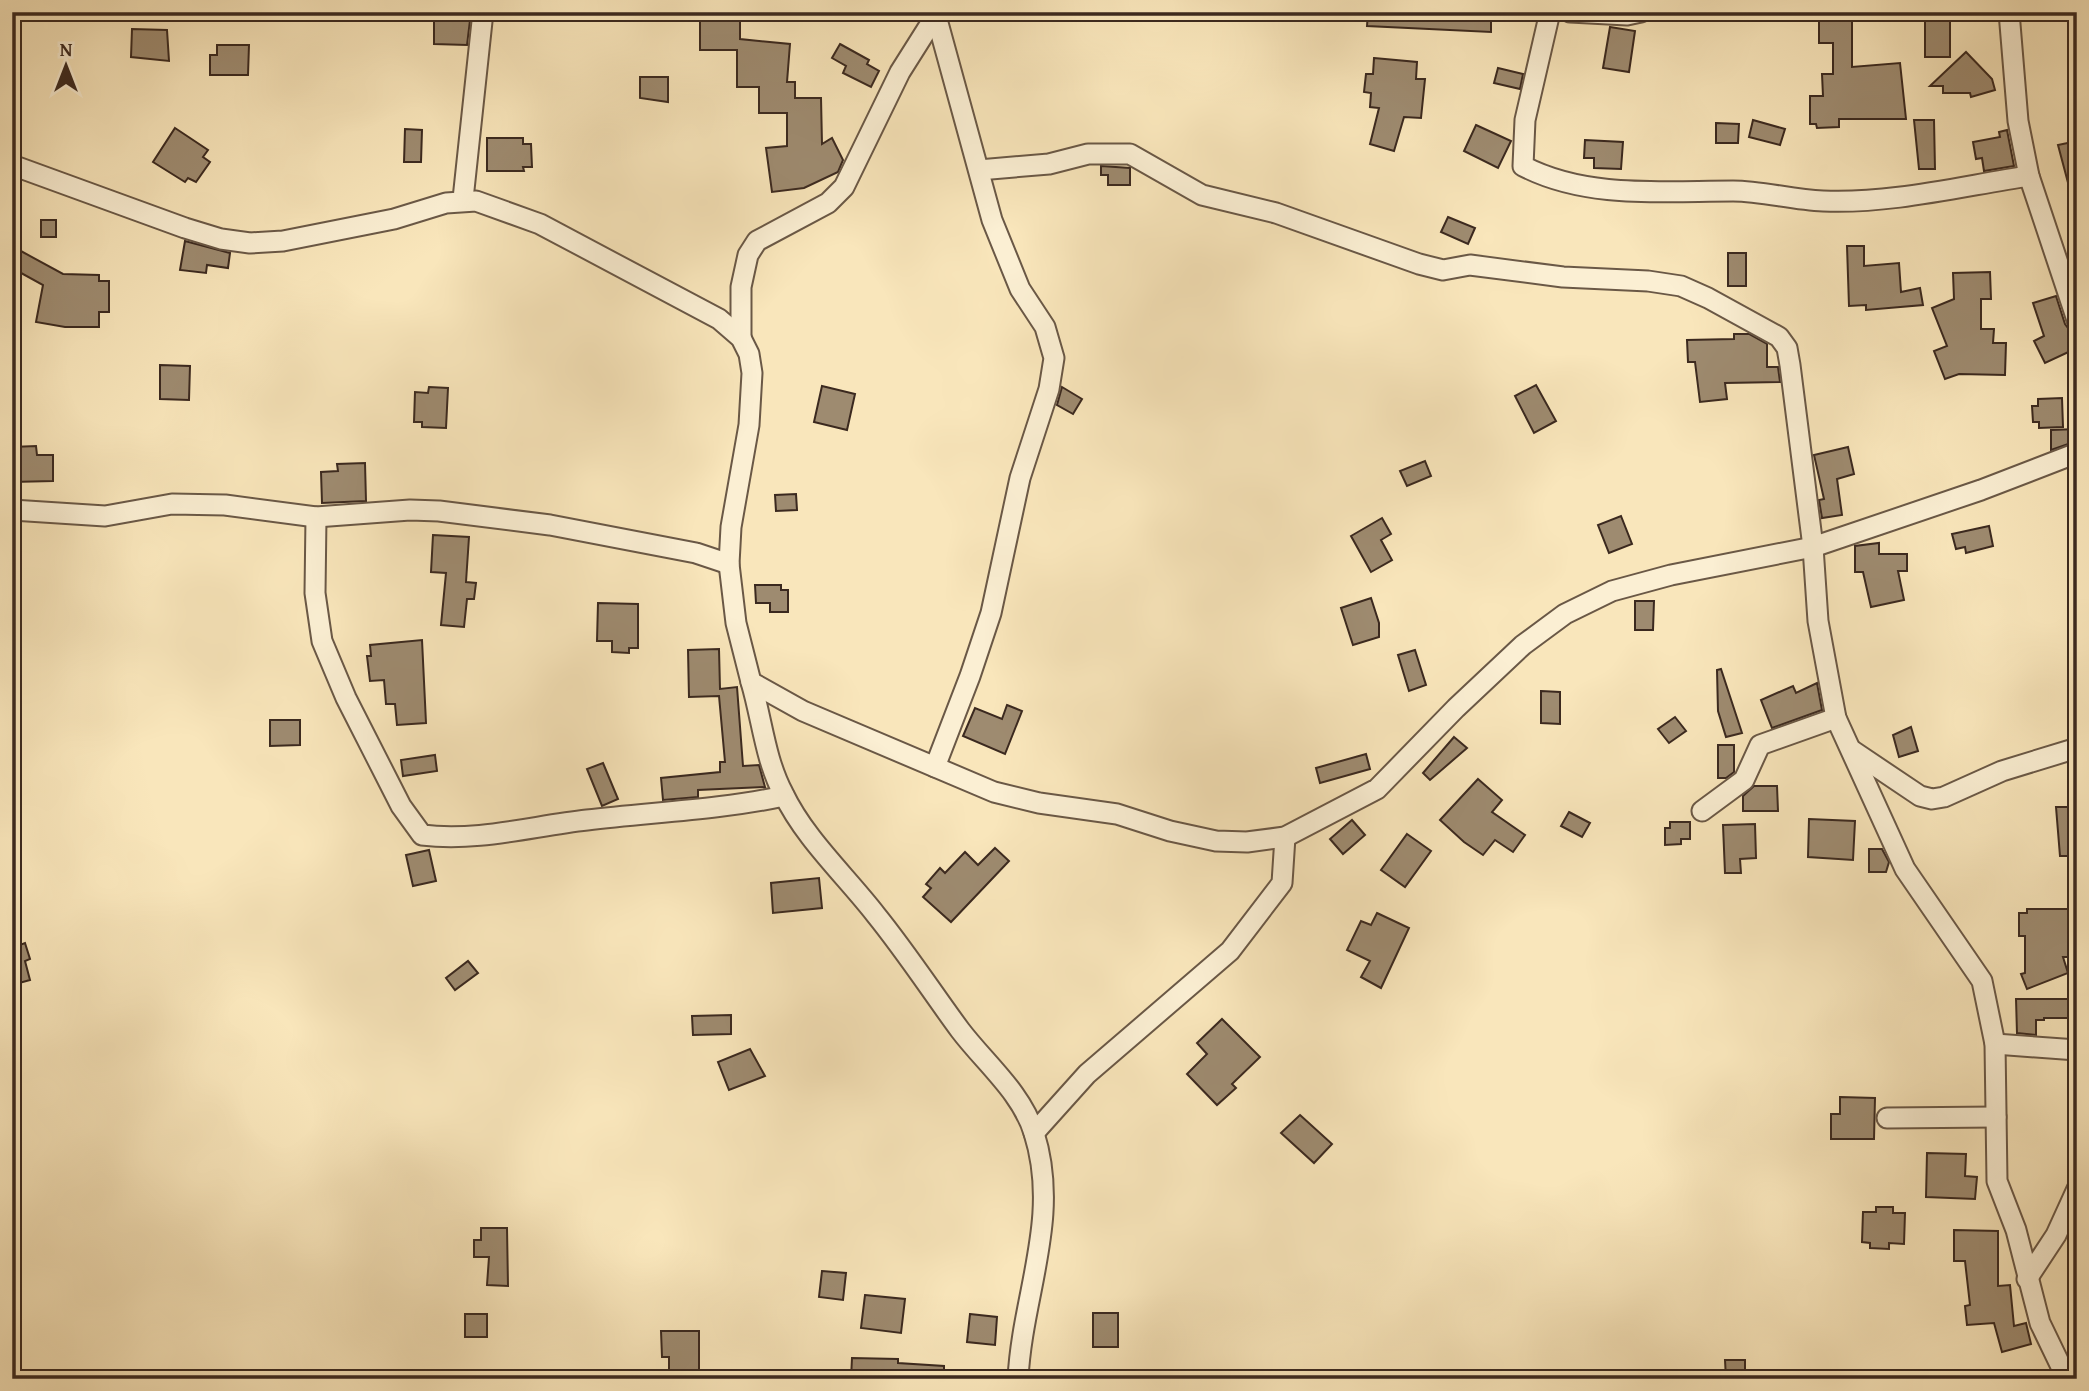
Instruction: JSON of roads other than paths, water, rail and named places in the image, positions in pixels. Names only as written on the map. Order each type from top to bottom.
[{"type":"street","points":[[463,200],[483,12]]},
{"type":"street","points":[[1550,12],[1523,139],[1523,166],[1548,179],[1603,190],[1744,191],[1821,201],[1867,200],[2029,176]]},
{"type":"street","points":[[1570,12],[1627,15],[1640,12]]},
{"type":"street","points":[[2009,12],[2018,121],[2029,176],[2077,320]]},
{"type":"street","points":[[741,338],[741,288],[748,255],[757,242],[828,203],[844,187],[900,72],[936,14]]},
{"type":"street","points":[[935,767],[970,676],[990,612],[1020,478],[1049,389],[1054,358],[1045,327],[1020,289],[1003,249],[936,14]]},
{"type":"street","points":[[979,170],[1049,164],[1087,154],[1130,154],[1202,195],[1276,213],[1431,267],[1443,270],[1470,265],[1563,277],[1648,281],[1681,286],[1779,338],[1787,348],[1813,547],[1818,621],[1836,718],[1905,869],[1982,981],[1995,1044],[1997,1181],[2016,1230],[2040,1323],[2067,1379]]},
{"type":"street","points":[[12,165],[185,228],[221,239],[250,243],[283,242],[365,226],[463,200],[494,205],[540,224],[692,304],[719,319],[741,338],[749,354],[752,373],[749,425],[731,527],[729,564],[736,623],[771,768],[784,796],[804,828],[877,916],[971,1045],[1003,1081],[1027,1116],[1034,1133],[1043,1198],[1041,1239],[1037,1271],[1025,1316],[1018,1379]]},
{"type":"street","points":[[751,682],[803,711],[993,792],[1039,803],[1117,814],[1170,831],[1216,841],[1247,842],[1285,837],[1377,789],[1456,708],[1523,645],[1565,614],[1612,591],[1671,575],[1813,547],[1980,490],[2077,453]]},
{"type":"street","points":[[12,510],[94,516],[172,504],[225,505],[316,517],[410,510],[487,516],[550,525],[696,553],[729,564]]},
{"type":"street","points":[[316,517],[315,593],[322,641],[346,698],[401,806],[422,835],[468,836],[619,816],[724,807],[784,796]]},
{"type":"street","points":[[1702,811],[1744,780],[1760,745],[1836,718]]},
{"type":"street","points":[[1852,751],[1920,796],[1932,799],[1944,797],[2002,771],[2077,748]]},
{"type":"street","points":[[1034,1133],[1087,1074],[1230,951],[1282,883],[1285,837]]},
{"type":"street","points":[[1995,1044],[2077,1050]]},
{"type":"street","points":[[1887,1118],[1996,1116]]},
{"type":"street","points":[[2027,1279],[2056,1235],[2077,1189]]}]
